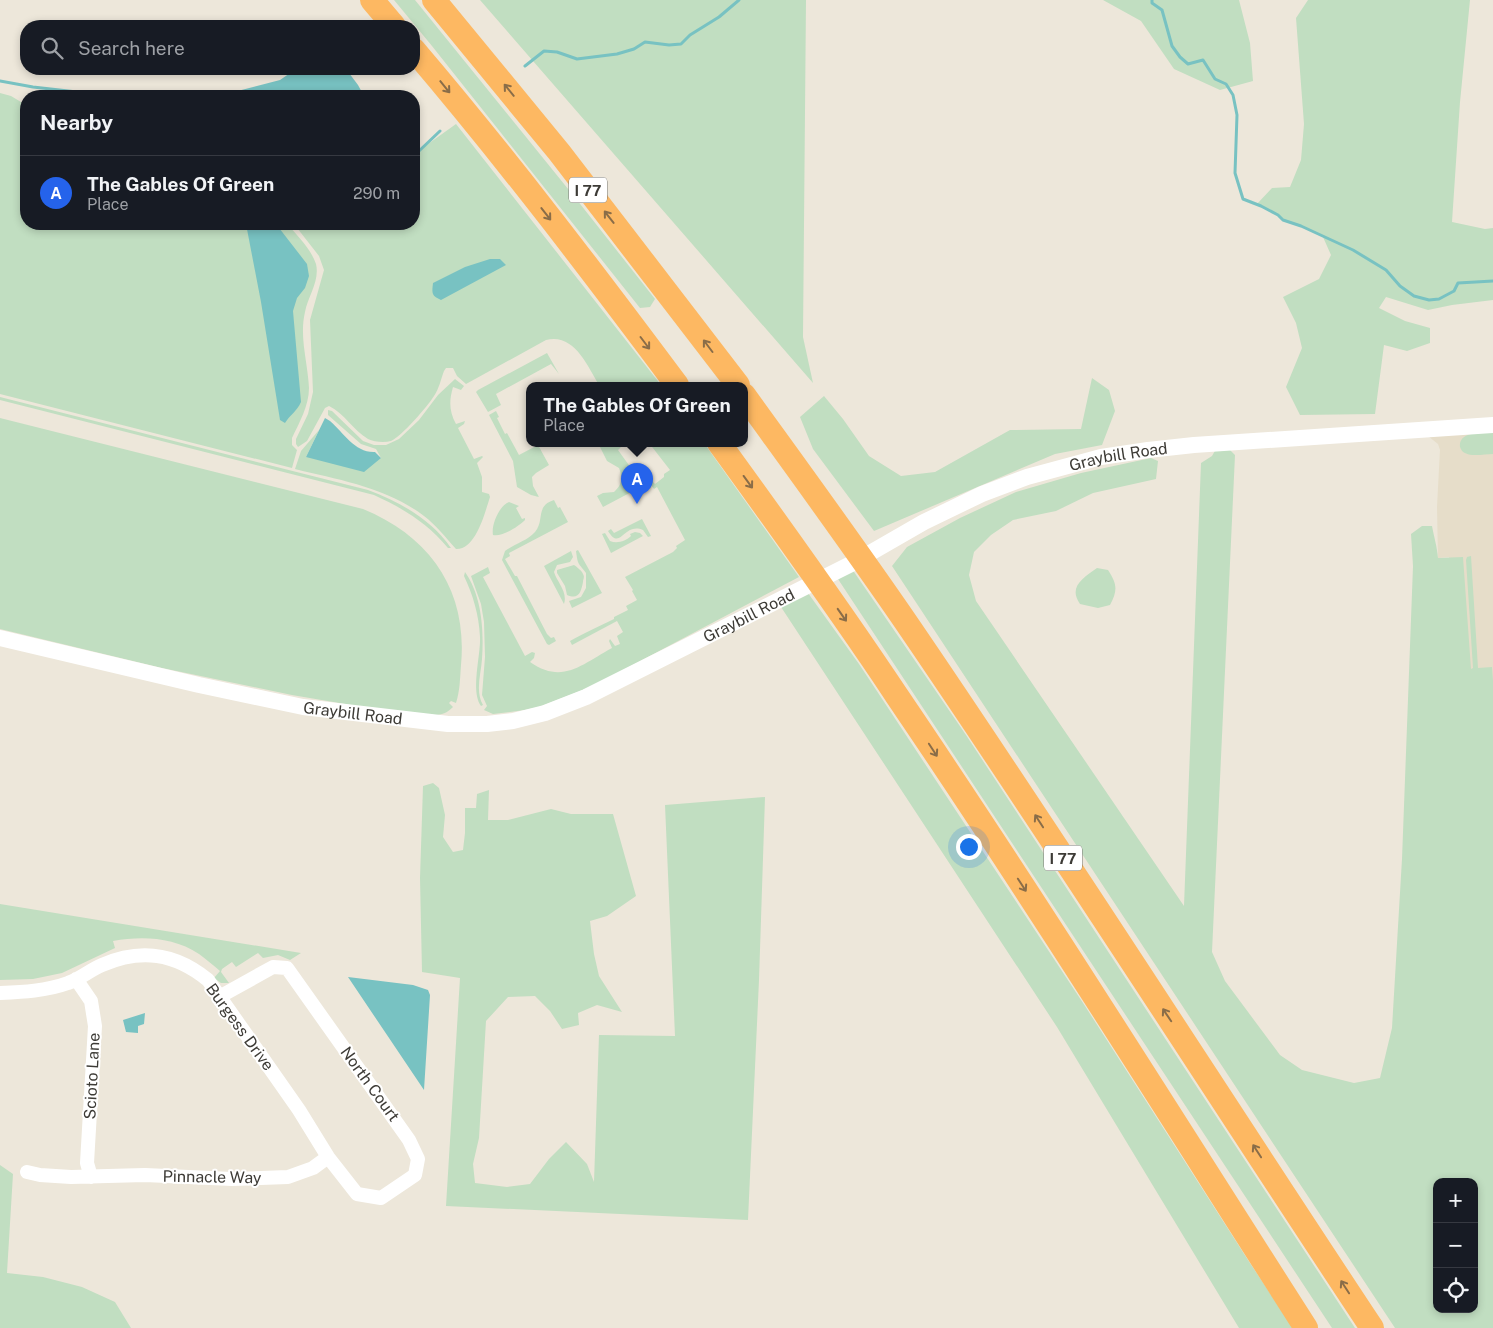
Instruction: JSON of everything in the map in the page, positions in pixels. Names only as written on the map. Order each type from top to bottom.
[{"type":"highway","points":[[372,0],[389,20]]},
{"type":"highway","name":"I 77","points":[[434,0],[559,152],[736,382]]},
{"type":"highway","points":[[420,57],[602,284],[675,382]]},
{"type":"highway","name":"I 77","points":[[748,401],[913,632],[977,727],[1372,1328]]},
{"type":"highway","points":[[723,447],[806,563],[898,697],[1070,958],[1306,1328]]},
{"type":"street","name":"Graybill Road","points":[[0,638],[199,685],[304,707],[448,724],[487,724],[513,721],[545,713],[586,697],[851,564],[924,522],[982,494],[1027,477],[1101,457],[1148,450],[1194,445],[1493,425]]},
{"type":"street","name":"Burgess Drive","points":[[0,993],[38,990],[68,983],[102,965],[131,956],[151,955],[173,958],[208,980],[300,1110],[328,1157]]},
{"type":"street","name":"North Court","points":[[220,997],[273,966],[287,968],[409,1140],[418,1159],[415,1174],[381,1198],[357,1194],[328,1157]]},
{"type":"street","name":"Scioto Lane","points":[[76,979],[91,1001],[95,1026],[87,1163],[92,1177]]},
{"type":"street","name":"Pinnacle Way","points":[[27,1172],[40,1175],[92,1177],[145,1175],[232,1179],[288,1177],[313,1168],[328,1157]]},
{"type":"shaded area","points":[[1493,432],[1493,920],[1449,557],[1438,558],[1437,507],[1440,450],[1438,444],[1428,436]]},
{"type":"green space","points":[[394,0],[415,0],[655,299],[650,307],[640,308],[420,31],[420,20],[411,20]]},
{"type":"green space","points":[[480,0],[806,0],[803,337],[813,383]]},
{"type":"green space","points":[[1103,0],[1239,0],[1250,43],[1253,81],[1220,90],[1174,69],[1141,21]]},
{"type":"green space","points":[[1308,0],[1470,0],[1460,102],[1452,222],[1485,229],[1493,228],[1493,300],[1428,310],[1386,297],[1379,308],[1405,321],[1430,328],[1430,343],[1407,351],[1384,345],[1375,414],[1300,415],[1286,387],[1302,348],[1296,323],[1283,297],[1319,279],[1331,255],[1323,237],[1301,226],[1283,220],[1278,215],[1256,205],[1272,188],[1290,187],[1301,160],[1304,124],[1296,18]]},
{"type":"green space","points":[[0,93],[20,101],[20,230],[292,230],[314,258],[317,270],[315,282],[306,306],[303,321],[303,340],[309,395],[292,438],[292,445],[297,450],[292,468],[0,394]]},
{"type":"green space","points":[[456,124],[659,382],[597,382],[579,352],[572,346],[556,339],[546,340],[466,384],[457,376],[453,368],[446,368],[431,401],[407,428],[391,441],[379,442],[368,439],[340,413],[329,406],[325,408],[307,441],[298,447],[296,439],[308,414],[313,392],[310,320],[324,270],[319,256],[299,230],[420,230],[420,150]]},
{"type":"green space","points":[[547,353],[559,374],[551,364],[496,394],[501,405],[488,412],[476,392],[478,390]]},
{"type":"green space","points":[[1092,378],[1109,390],[1115,411],[1102,445],[1055,454],[874,531],[813,449],[800,417],[824,396],[869,456],[901,476],[935,472],[1010,430],[1081,429]]},
{"type":"green space","points":[[455,379],[464,386],[461,390],[453,387],[450,401],[452,415],[456,424],[465,421],[458,428],[474,459],[483,457],[477,463],[482,477],[482,492],[489,494],[490,497],[479,529],[463,548],[456,549],[428,520],[394,498],[345,481],[295,469],[301,451],[319,430],[306,457],[381,458],[376,449],[361,444],[328,415],[328,410],[332,411],[363,441],[374,445],[386,445],[399,439],[419,420],[438,395]]},
{"type":"green space","points":[[0,397],[368,490],[392,500],[414,513],[434,528],[451,548],[448,548],[414,517],[374,495],[0,400]]},
{"type":"green space","points":[[496,411],[499,417],[497,418],[505,434],[507,433],[519,455],[534,447],[539,447],[549,465],[532,477],[533,486],[539,497],[517,487],[513,461],[489,415]]},
{"type":"green space","points":[[0,418],[363,509],[387,521],[408,535],[426,551],[440,570],[451,591],[458,613],[462,638],[460,684],[456,703],[451,701],[449,703],[453,707],[440,715],[357,706],[292,695],[162,668],[0,629]]},
{"type":"green space","points":[[1493,432],[1493,454],[1471,455],[1461,450],[1460,442],[1467,435]]},
{"type":"green space","points":[[600,447],[621,447],[618,450],[641,482],[639,488],[603,507],[597,496],[603,493],[614,492],[619,487],[621,478],[619,468],[607,461]]},
{"type":"green space","points":[[652,447],[707,447],[799,577],[593,686],[539,707],[493,714],[484,710],[487,706],[482,695],[485,657],[484,622],[481,604],[471,576],[488,567],[490,573],[483,577],[525,656],[532,652],[535,653],[534,658],[530,662],[542,669],[553,672],[563,672],[582,666],[612,648],[610,639],[615,646],[620,644],[617,636],[623,632],[617,621],[572,645],[570,641],[628,610],[626,606],[637,600],[625,577],[673,552],[677,548],[676,546],[685,540],[657,487],[654,489],[651,485],[643,487],[651,480],[655,484],[670,470]]},
{"type":"green space","points":[[1216,449],[1230,450],[1235,455],[1212,952],[1225,981],[1280,1055],[1302,1070],[1354,1083],[1380,1078],[1392,1028],[1402,859],[1413,566],[1411,534],[1422,526],[1432,526],[1438,558],[1463,557],[1471,669],[1473,668],[1466,560],[1467,557],[1471,556],[1478,668],[1492,667],[1493,681],[1493,1328],[1395,1328],[892,566],[907,547],[960,518],[1016,492],[1081,473],[1151,458],[1158,461],[1156,479],[1093,493],[1056,511],[1013,520],[991,535],[974,552],[969,575],[976,601],[1184,906],[1201,463],[1212,456]]},
{"type":"green space","points":[[554,500],[568,522],[509,553],[510,556],[505,559],[515,576],[517,576],[547,634],[551,638],[554,637],[556,641],[549,645],[502,560],[505,551],[535,532],[540,523],[544,506]]},
{"type":"green space","points":[[509,502],[519,506],[516,508],[522,519],[525,518],[525,520],[510,531],[493,535],[496,516],[502,507]]},
{"type":"green space","points":[[642,519],[651,536],[648,537],[643,530],[636,529],[616,539],[608,531],[611,529],[614,533]]},
{"type":"green space","points":[[635,532],[643,536],[611,553],[602,534],[605,533],[610,541],[621,542]]},
{"type":"green space","points":[[578,550],[602,593],[572,608],[569,601],[581,597],[586,588],[586,573],[578,562],[576,551]]},
{"type":"green space","points":[[571,551],[573,557],[570,562],[557,565],[554,572],[565,595],[564,604],[544,566]]},
{"type":"green space","points":[[574,565],[582,572],[584,577],[579,594],[571,596],[567,595],[557,570]]},
{"type":"green space","points":[[1097,568],[1108,570],[1115,587],[1110,605],[1098,608],[1080,604],[1076,593],[1076,588],[1082,579]]},
{"type":"green space","points":[[852,569],[966,735],[1355,1328],[1332,1328],[836,576]]},
{"type":"green space","points":[[465,572],[471,581],[481,614],[483,648],[479,694],[483,705],[481,706],[476,691],[480,645],[479,629],[475,605],[464,576]]},
{"type":"green space","points":[[808,593],[859,664],[1085,1006],[1293,1328],[1239,1328],[1057,1027],[781,607]]},
{"type":"green space","points":[[433,783],[439,788],[445,815],[443,837],[453,852],[463,850],[465,808],[476,808],[477,794],[489,790],[488,820],[508,820],[551,809],[571,814],[613,814],[636,896],[607,916],[590,921],[599,976],[622,1012],[597,1005],[578,1013],[579,1025],[562,1029],[550,1011],[535,996],[508,997],[486,1021],[479,1138],[473,1164],[475,1183],[507,1187],[530,1184],[549,1159],[566,1142],[587,1164],[594,1182],[599,1035],[675,1036],[665,805],[765,797],[748,1220],[446,1206],[460,978],[422,972],[420,878],[423,786]]},
{"type":"green space","points":[[0,904],[301,953],[290,960],[278,955],[263,958],[258,953],[236,967],[232,962],[222,969],[221,972],[229,983],[221,983],[214,978],[220,971],[189,948],[157,939],[124,939],[113,941],[115,948],[62,973],[33,979],[0,980]]},
{"type":"green space","points":[[0,1165],[13,1174],[7,1273],[43,1277],[82,1287],[115,1302],[131,1328],[0,1328]]},
{"type":"water","points":[[287,75],[350,75],[361,90],[241,90],[280,80]]},
{"type":"water","points":[[247,230],[281,230],[307,264],[309,276],[305,288],[297,298],[293,311],[301,402],[285,423],[280,420]]},
{"type":"water","points":[[490,259],[500,259],[506,265],[441,300],[434,296],[432,292],[433,283],[465,267]]},
{"type":"water","points":[[325,418],[356,446],[375,452],[381,458],[364,472],[306,457]]},
{"type":"water","points":[[348,977],[413,985],[428,990],[430,995],[424,1090]]},
{"type":"water","points":[[145,1013],[144,1024],[138,1026],[138,1033],[126,1032],[123,1020]]},
{"type":"waterway","points":[[525,66],[544,51],[557,52],[577,59],[617,54],[634,49],[645,42],[669,45],[681,44],[690,35],[719,17],[739,0]]},
{"type":"waterway","points":[[1152,0],[1152,3],[1162,10],[1172,46],[1180,57],[1188,64],[1203,60],[1215,79],[1226,84],[1233,95],[1237,115],[1235,173],[1243,199],[1261,206],[1278,215],[1283,220],[1301,226],[1353,250],[1386,270],[1400,286],[1414,296],[1429,300],[1439,299],[1454,291],[1458,283],[1493,281]]},
{"type":"waterway","points":[[0,81],[59,90]]},
{"type":"waterway","points":[[420,150],[440,131]]},
{"type":"place","name":"The Gables Of Green","points":[[637,504]]}]
